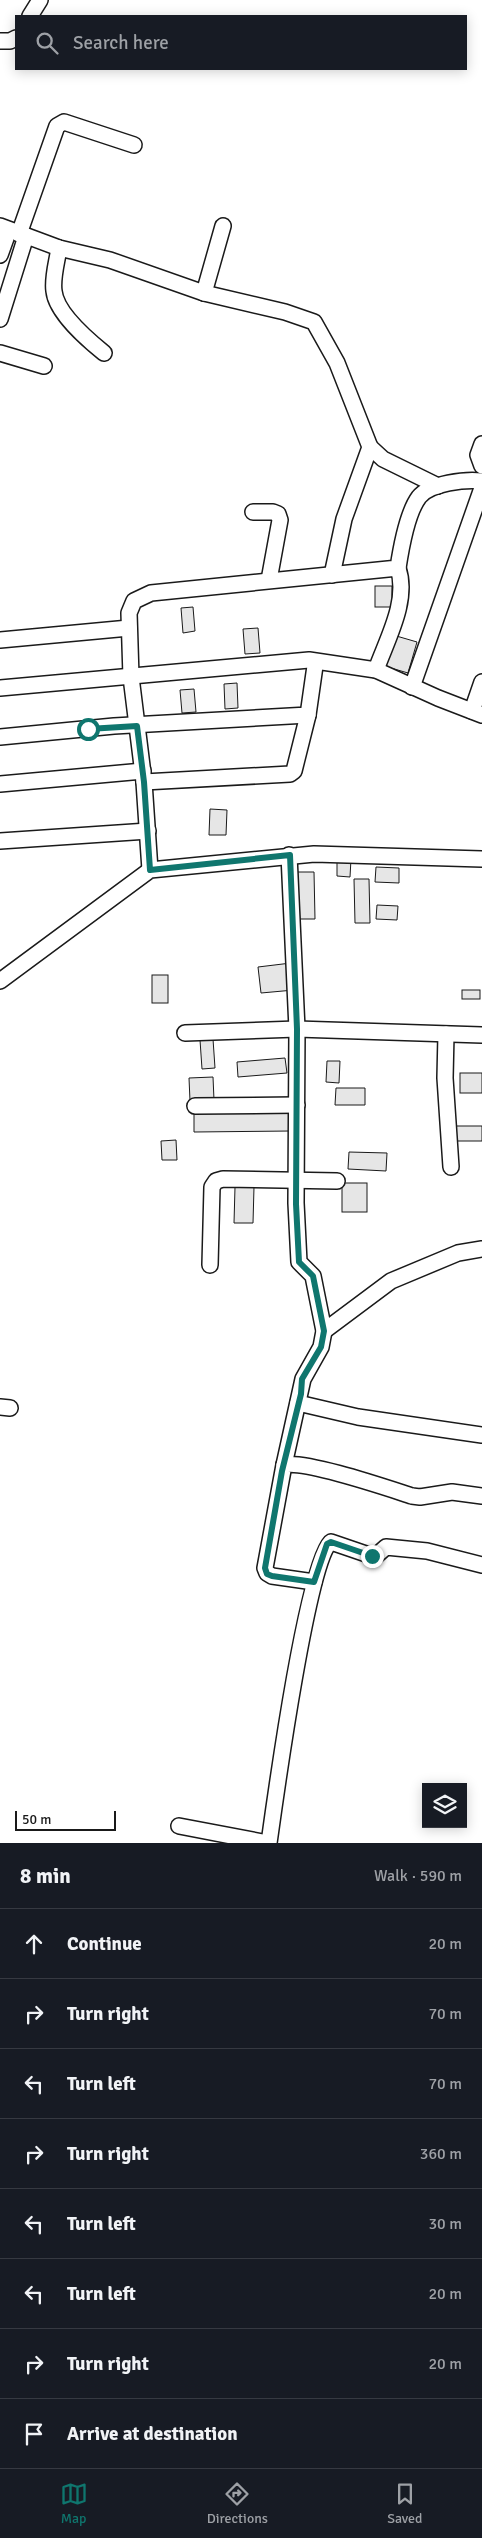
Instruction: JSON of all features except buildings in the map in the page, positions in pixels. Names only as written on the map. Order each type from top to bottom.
[{"type":"street","points":[[31,15],[40,0]]},
{"type":"street","points":[[0,41],[10,41],[15,38]]},
{"type":"street","points":[[0,255],[14,231],[57,126],[64,122],[134,145]]},
{"type":"street","points":[[204,293],[223,226]]},
{"type":"street","points":[[14,231],[59,248],[110,260],[204,293],[285,312],[314,322],[337,363],[370,447],[384,459],[438,486]]},
{"type":"street","points":[[0,319],[14,231]]},
{"type":"street","points":[[59,248],[54,292],[58,302],[77,330],[104,353]]},
{"type":"street","points":[[0,353],[44,366]]},
{"type":"street","points":[[482,444],[478,455],[482,466]]},
{"type":"street","points":[[332,574],[344,519],[370,447]]},
{"type":"street","points":[[376,670],[400,602],[402,579],[398,568],[410,516],[419,496],[438,486],[455,481],[482,481]]},
{"type":"street","points":[[412,687],[482,488]]},
{"type":"street","points":[[253,512],[273,512],[278,514],[280,520],[269,580]]},
{"type":"street","points":[[150,870],[144,777],[131,677],[129,613],[134,601],[151,593],[398,568]]},
{"type":"street","points":[[0,640],[129,628]]},
{"type":"street","points":[[0,688],[302,660],[376,670],[412,687],[477,713],[482,682]]},
{"type":"street","points":[[0,784],[144,777],[292,773],[308,715],[315,666],[313,662]]},
{"type":"street","points":[[0,737],[308,715]]},
{"type":"street","points":[[0,841],[148,831]]},
{"type":"street","points":[[0,981],[150,870],[290,855],[344,853],[482,859]]},
{"type":"street","points":[[290,855],[297,1029],[296,1182],[299,1262],[313,1276],[324,1331],[321,1347],[302,1379],[265,1568],[267,1574],[272,1576],[314,1582]]},
{"type":"street","points":[[185,1033],[297,1029],[482,1035]]},
{"type":"street","points":[[446,1034],[445,1078],[451,1167]]},
{"type":"street","points":[[195,1106],[297,1105]]},
{"type":"street","points":[[210,1265],[212,1187],[216,1182],[223,1179],[296,1182],[337,1181]]},
{"type":"street","points":[[324,1331],[391,1281],[458,1253],[482,1249]]},
{"type":"street","points":[[298,1403],[358,1418],[482,1435]]},
{"type":"street","points":[[284,1466],[291,1464],[330,1472],[412,1496],[420,1497],[452,1492],[482,1496]]},
{"type":"street","points":[[179,1826],[269,1843],[284,1734],[314,1582],[325,1546],[331,1542],[372,1556],[377,1555],[386,1547],[427,1551],[482,1564]]},
{"type":"route","points":[[88,729],[137,726],[144,782],[150,870],[214,865],[290,855],[297,1029],[296,1204],[299,1262],[313,1276],[324,1331],[321,1347],[302,1379],[300,1386],[301,1394],[282,1471],[264,1564],[267,1574],[272,1576],[314,1582],[325,1546],[331,1542],[372,1556]]}]
